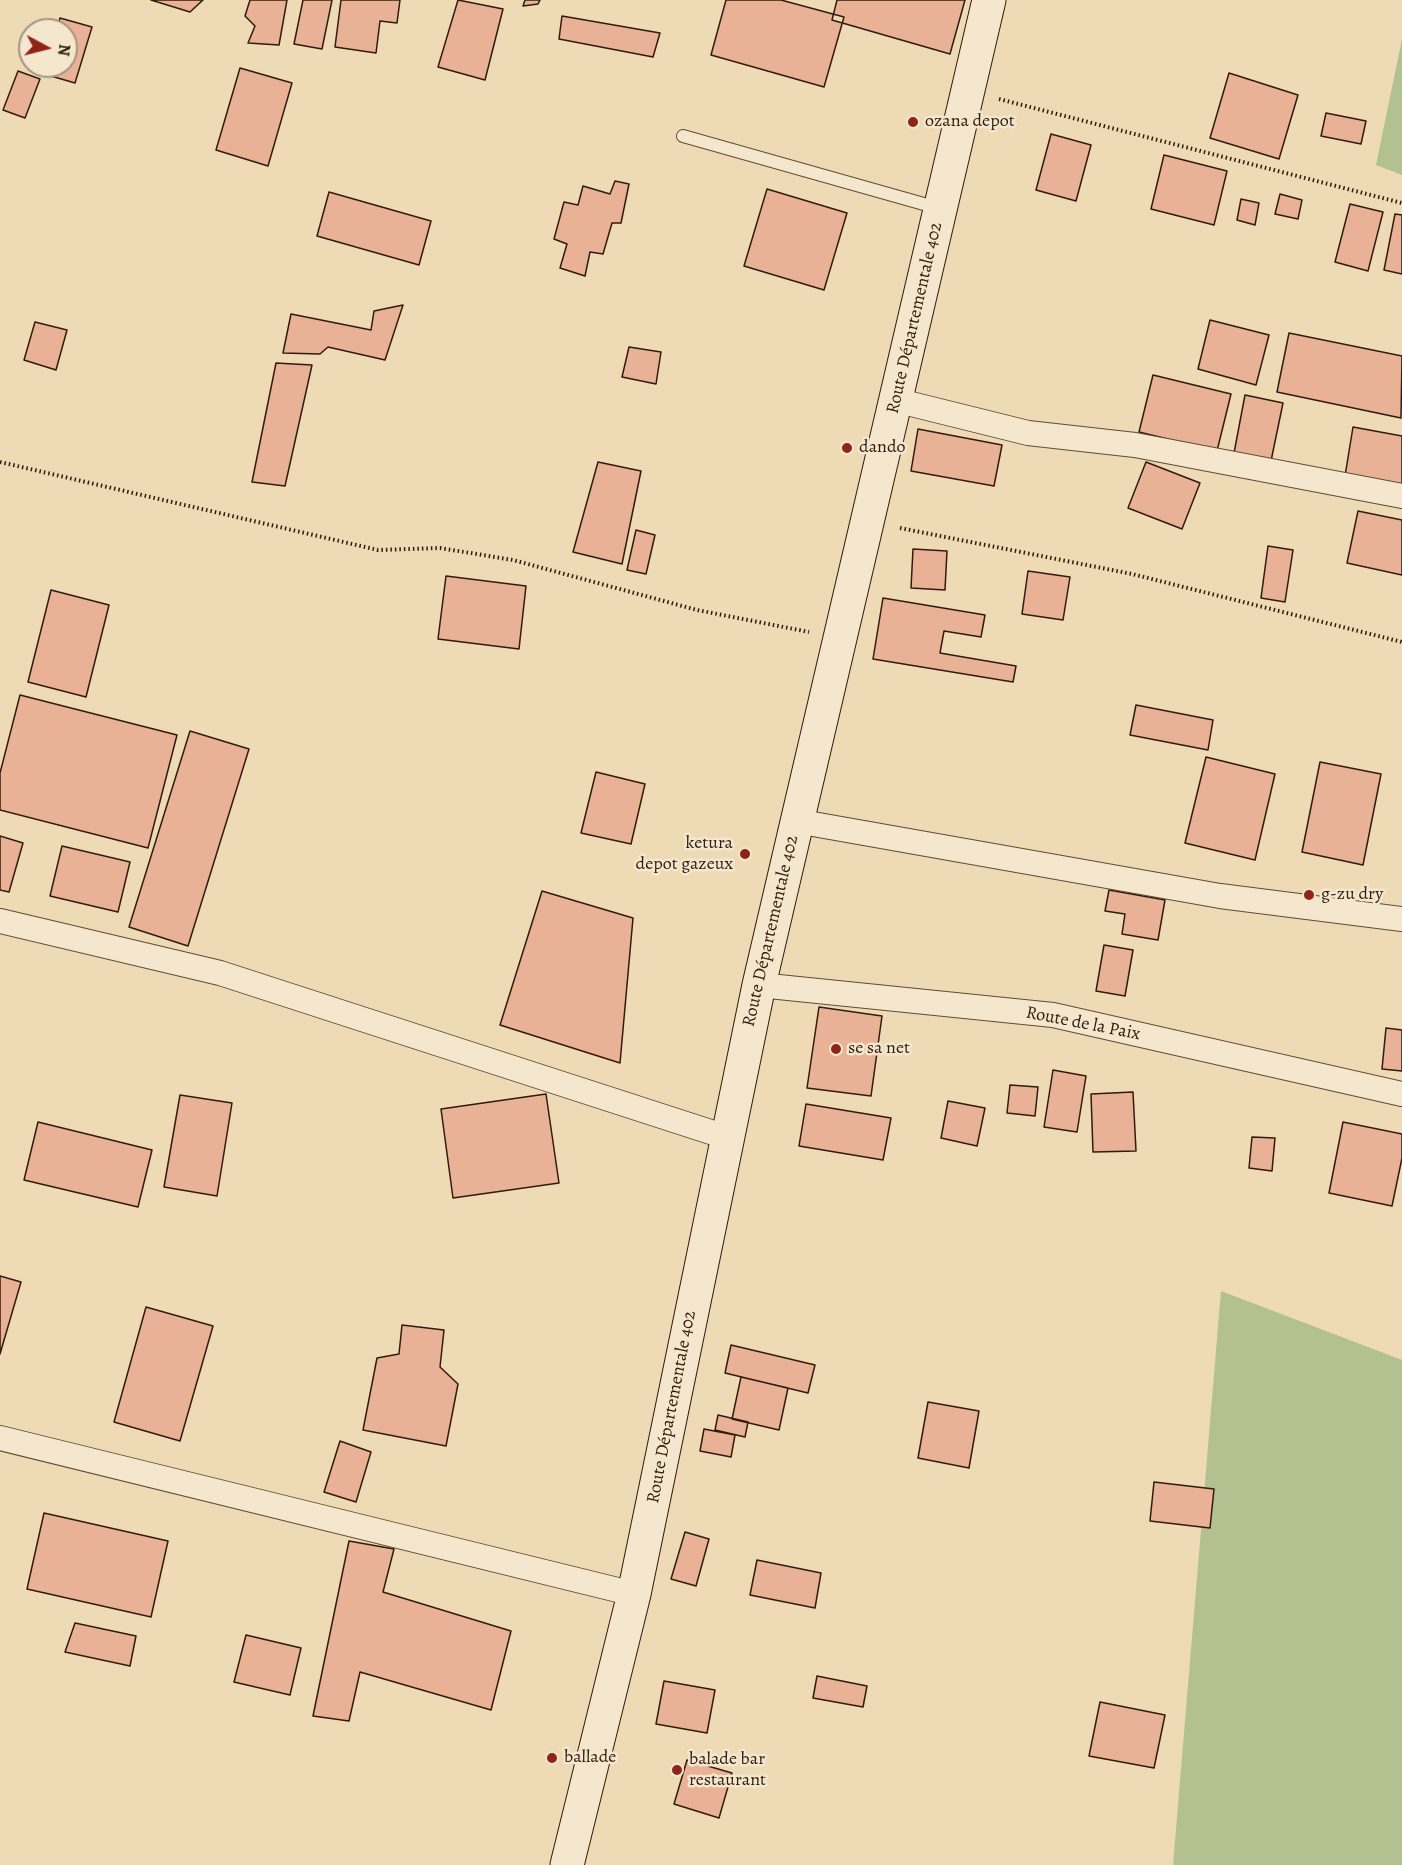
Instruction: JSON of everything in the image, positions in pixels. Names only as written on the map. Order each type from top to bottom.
[{"type":"main road","name":"Route Départementale 402","points":[[567,1865],[634,1594],[726,1137],[796,821],[989,0]]},
{"type":"street","points":[[895,400],[1028,433],[1135,445],[1402,496]]},
{"type":"street","points":[[796,821],[1220,896],[1402,919]]},
{"type":"street","points":[[0,921],[220,973],[726,1137]]},
{"type":"street","name":"Route de la Paix","points":[[759,985],[1053,1015],[1402,1094]]},
{"type":"street","points":[[0,1438],[634,1594]]},
{"type":"lane","points":[[682,136],[940,208]]},
{"type":"path","points":[[968,92],[1402,202]]},
{"type":"path","points":[[0,462],[378,550],[440,548],[513,560],[697,610],[840,638]]},
{"type":"path","points":[[867,522],[1132,574],[1402,642]]},
{"type":"green space","points":[[1402,39],[1402,175],[1376,165]]},
{"type":"green space","points":[[1221,1291],[1402,1360],[1402,1865],[1173,1865]]},
{"type":"building","points":[[151,0],[203,0],[190,12]]},
{"type":"building","points":[[250,0],[287,0],[279,45],[248,43],[255,26],[245,16]]},
{"type":"building","points":[[303,0],[332,0],[322,49],[294,44]]},
{"type":"building","points":[[341,0],[400,0],[397,23],[380,21],[376,53],[335,47]]},
{"type":"building","points":[[458,0],[503,9],[485,80],[438,67]]},
{"type":"building","points":[[525,0],[540,0],[538,4],[523,6]]},
{"type":"building","points":[[726,0],[781,0],[844,17],[824,87],[711,55]]},
{"type":"building","points":[[837,0],[965,0],[950,54],[832,20]]},
{"type":"building","points":[[562,16],[660,33],[653,57],[559,39]]},
{"type":"building","points":[[78,23],[92,27],[78,73]]},
{"type":"building","points":[[240,68],[292,83],[268,166],[216,150]]},
{"type":"building","points":[[18,71],[18,78],[40,79],[25,118],[3,110]]},
{"type":"building","points":[[1229,73],[1298,95],[1279,159],[1210,138]]},
{"type":"building","points":[[58,78],[77,78],[75,83]]},
{"type":"building","points":[[1326,113],[1366,121],[1361,144],[1321,136]]},
{"type":"building","points":[[1051,134],[1091,145],[1076,201],[1036,190]]},
{"type":"building","points":[[1164,155],[1227,171],[1214,225],[1151,209]]},
{"type":"building","points":[[615,181],[629,184],[621,223],[612,223],[603,254],[590,252],[585,276],[560,268],[567,244],[554,239],[564,202],[578,205],[583,186],[610,194]]},
{"type":"building","points":[[767,189],[847,213],[824,290],[744,266]]},
{"type":"building","points":[[329,192],[431,221],[419,265],[317,236]]},
{"type":"building","points":[[1280,194],[1302,200],[1298,219],[1275,214]]},
{"type":"building","points":[[1241,199],[1259,203],[1255,225],[1237,220]]},
{"type":"building","points":[[1350,204],[1383,212],[1368,271],[1335,262]]},
{"type":"building","points":[[1395,214],[1402,215],[1402,274],[1384,270]]},
{"type":"building","points":[[403,305],[385,360],[328,347],[320,354],[283,353],[291,314],[371,330],[374,311]]},
{"type":"building","points":[[1210,320],[1269,335],[1256,385],[1198,369]]},
{"type":"building","points":[[35,322],[67,330],[56,370],[24,360]]},
{"type":"building","points":[[1289,333],[1402,356],[1401,418],[1277,392]]},
{"type":"building","points":[[629,347],[661,352],[656,384],[622,377]]},
{"type":"building","points":[[276,363],[312,365],[285,486],[252,482]]},
{"type":"building","points":[[1153,375],[1231,394],[1217,451],[1139,432]]},
{"type":"building","points":[[1245,395],[1283,403],[1271,461],[1234,453]]},
{"type":"building","points":[[1353,427],[1402,436],[1402,485],[1345,476]]},
{"type":"building","points":[[918,429],[1002,445],[994,486],[911,471]]},
{"type":"building","points":[[598,462],[641,471],[622,564],[573,552]]},
{"type":"building","points":[[1146,462],[1200,483],[1182,529],[1128,508]]},
{"type":"building","points":[[1358,511],[1402,520],[1402,575],[1347,563]]},
{"type":"building","points":[[636,530],[655,535],[646,574],[627,570]]},
{"type":"building","points":[[1268,546],[1293,550],[1285,602],[1261,598]]},
{"type":"building","points":[[913,549],[947,551],[945,590],[911,588]]},
{"type":"building","points":[[1028,571],[1070,577],[1063,620],[1022,614]]},
{"type":"building","points":[[446,576],[526,586],[519,649],[438,639]]},
{"type":"building","points":[[51,590],[109,605],[86,697],[28,682]]},
{"type":"building","points":[[883,598],[985,615],[981,637],[944,631],[940,653],[1016,666],[1013,682],[873,659]]},
{"type":"building","points":[[20,695],[177,735],[148,848],[0,810],[0,773]]},
{"type":"building","points":[[1136,705],[1213,720],[1208,750],[1130,735]]},
{"type":"building","points":[[190,731],[249,749],[188,946],[129,927]]},
{"type":"building","points":[[1206,757],[1275,774],[1255,860],[1185,843]]},
{"type":"building","points":[[1320,762],[1381,774],[1363,865],[1302,852]]},
{"type":"building","points":[[596,772],[645,784],[631,844],[581,833]]},
{"type":"building","points":[[0,836],[23,843],[9,892],[0,890]]},
{"type":"building","points":[[62,846],[130,862],[118,912],[50,896]]},
{"type":"building","points":[[1109,890],[1165,900],[1158,940],[1122,934],[1125,914],[1105,911]]},
{"type":"building","points":[[542,891],[633,918],[620,1063],[500,1025]]},
{"type":"building","points":[[1104,945],[1133,950],[1125,996],[1096,991]]},
{"type":"building","points":[[819,1007],[882,1016],[871,1096],[807,1088]]},
{"type":"building","points":[[1386,1028],[1402,1030],[1402,1071],[1382,1069]]},
{"type":"building","points":[[1053,1070],[1086,1076],[1077,1132],[1044,1127]]},
{"type":"building","points":[[1010,1085],[1038,1087],[1035,1116],[1007,1113]]},
{"type":"building","points":[[1133,1092],[1136,1151],[1093,1152],[1091,1094]]},
{"type":"building","points":[[546,1094],[559,1183],[453,1198],[441,1109]]},
{"type":"building","points":[[180,1095],[232,1103],[217,1196],[164,1187]]},
{"type":"building","points":[[948,1101],[985,1108],[977,1146],[941,1138]]},
{"type":"building","points":[[806,1104],[891,1118],[883,1160],[799,1146]]},
{"type":"building","points":[[38,1122],[152,1150],[138,1207],[24,1180]]},
{"type":"building","points":[[1343,1122],[1402,1134],[1402,1158],[1392,1206],[1329,1193]]},
{"type":"building","points":[[1252,1137],[1275,1138],[1272,1171],[1249,1168]]},
{"type":"building","points":[[0,1276],[21,1282],[0,1354]]},
{"type":"building","points":[[146,1307],[213,1326],[180,1441],[114,1422]]},
{"type":"building","points":[[402,1325],[444,1330],[440,1367],[458,1384],[446,1446],[363,1430],[377,1358],[399,1354]]},
{"type":"building","points":[[731,1345],[815,1365],[808,1393],[725,1373]]},
{"type":"building","points":[[741,1377],[788,1388],[779,1430],[732,1419]]},
{"type":"building","points":[[928,1402],[979,1411],[969,1468],[918,1458]]},
{"type":"building","points":[[718,1415],[748,1422],[745,1437],[715,1430]]},
{"type":"building","points":[[704,1429],[735,1435],[731,1457],[700,1451]]},
{"type":"building","points":[[340,1441],[371,1452],[356,1502],[324,1492]]},
{"type":"building","points":[[1154,1482],[1214,1489],[1210,1528],[1150,1521]]},
{"type":"building","points":[[44,1513],[168,1541],[151,1617],[27,1589]]},
{"type":"building","points":[[685,1532],[709,1539],[696,1586],[671,1579]]},
{"type":"building","points":[[349,1541],[394,1549],[383,1592],[511,1631],[491,1710],[360,1672],[349,1721],[313,1716]]},
{"type":"building","points":[[757,1560],[821,1573],[815,1608],[750,1595]]},
{"type":"building","points":[[75,1623],[136,1636],[130,1666],[65,1652]]},
{"type":"building","points":[[246,1635],[301,1648],[290,1695],[234,1682]]},
{"type":"building","points":[[817,1676],[867,1686],[863,1707],[813,1698]]},
{"type":"building","points":[[664,1681],[715,1690],[707,1733],[656,1724]]},
{"type":"building","points":[[1100,1702],[1165,1715],[1154,1768],[1089,1756]]},
{"type":"building","points":[[687,1760],[732,1773],[719,1818],[674,1804]]},
{"type":"place","name":"ozana depot","points":[[913,122]]},
{"type":"place","name":"dando","points":[[847,448]]},
{"type":"place","name":"ketura depot gazeux","points":[[745,854]]},
{"type":"place","name":"g-zu dry","points":[[1309,895]]},
{"type":"place","name":"se sa net","points":[[836,1049]]},
{"type":"place","name":"ballade","points":[[552,1758]]},
{"type":"place","name":"balade bar restaurant","points":[[677,1770]]}]
